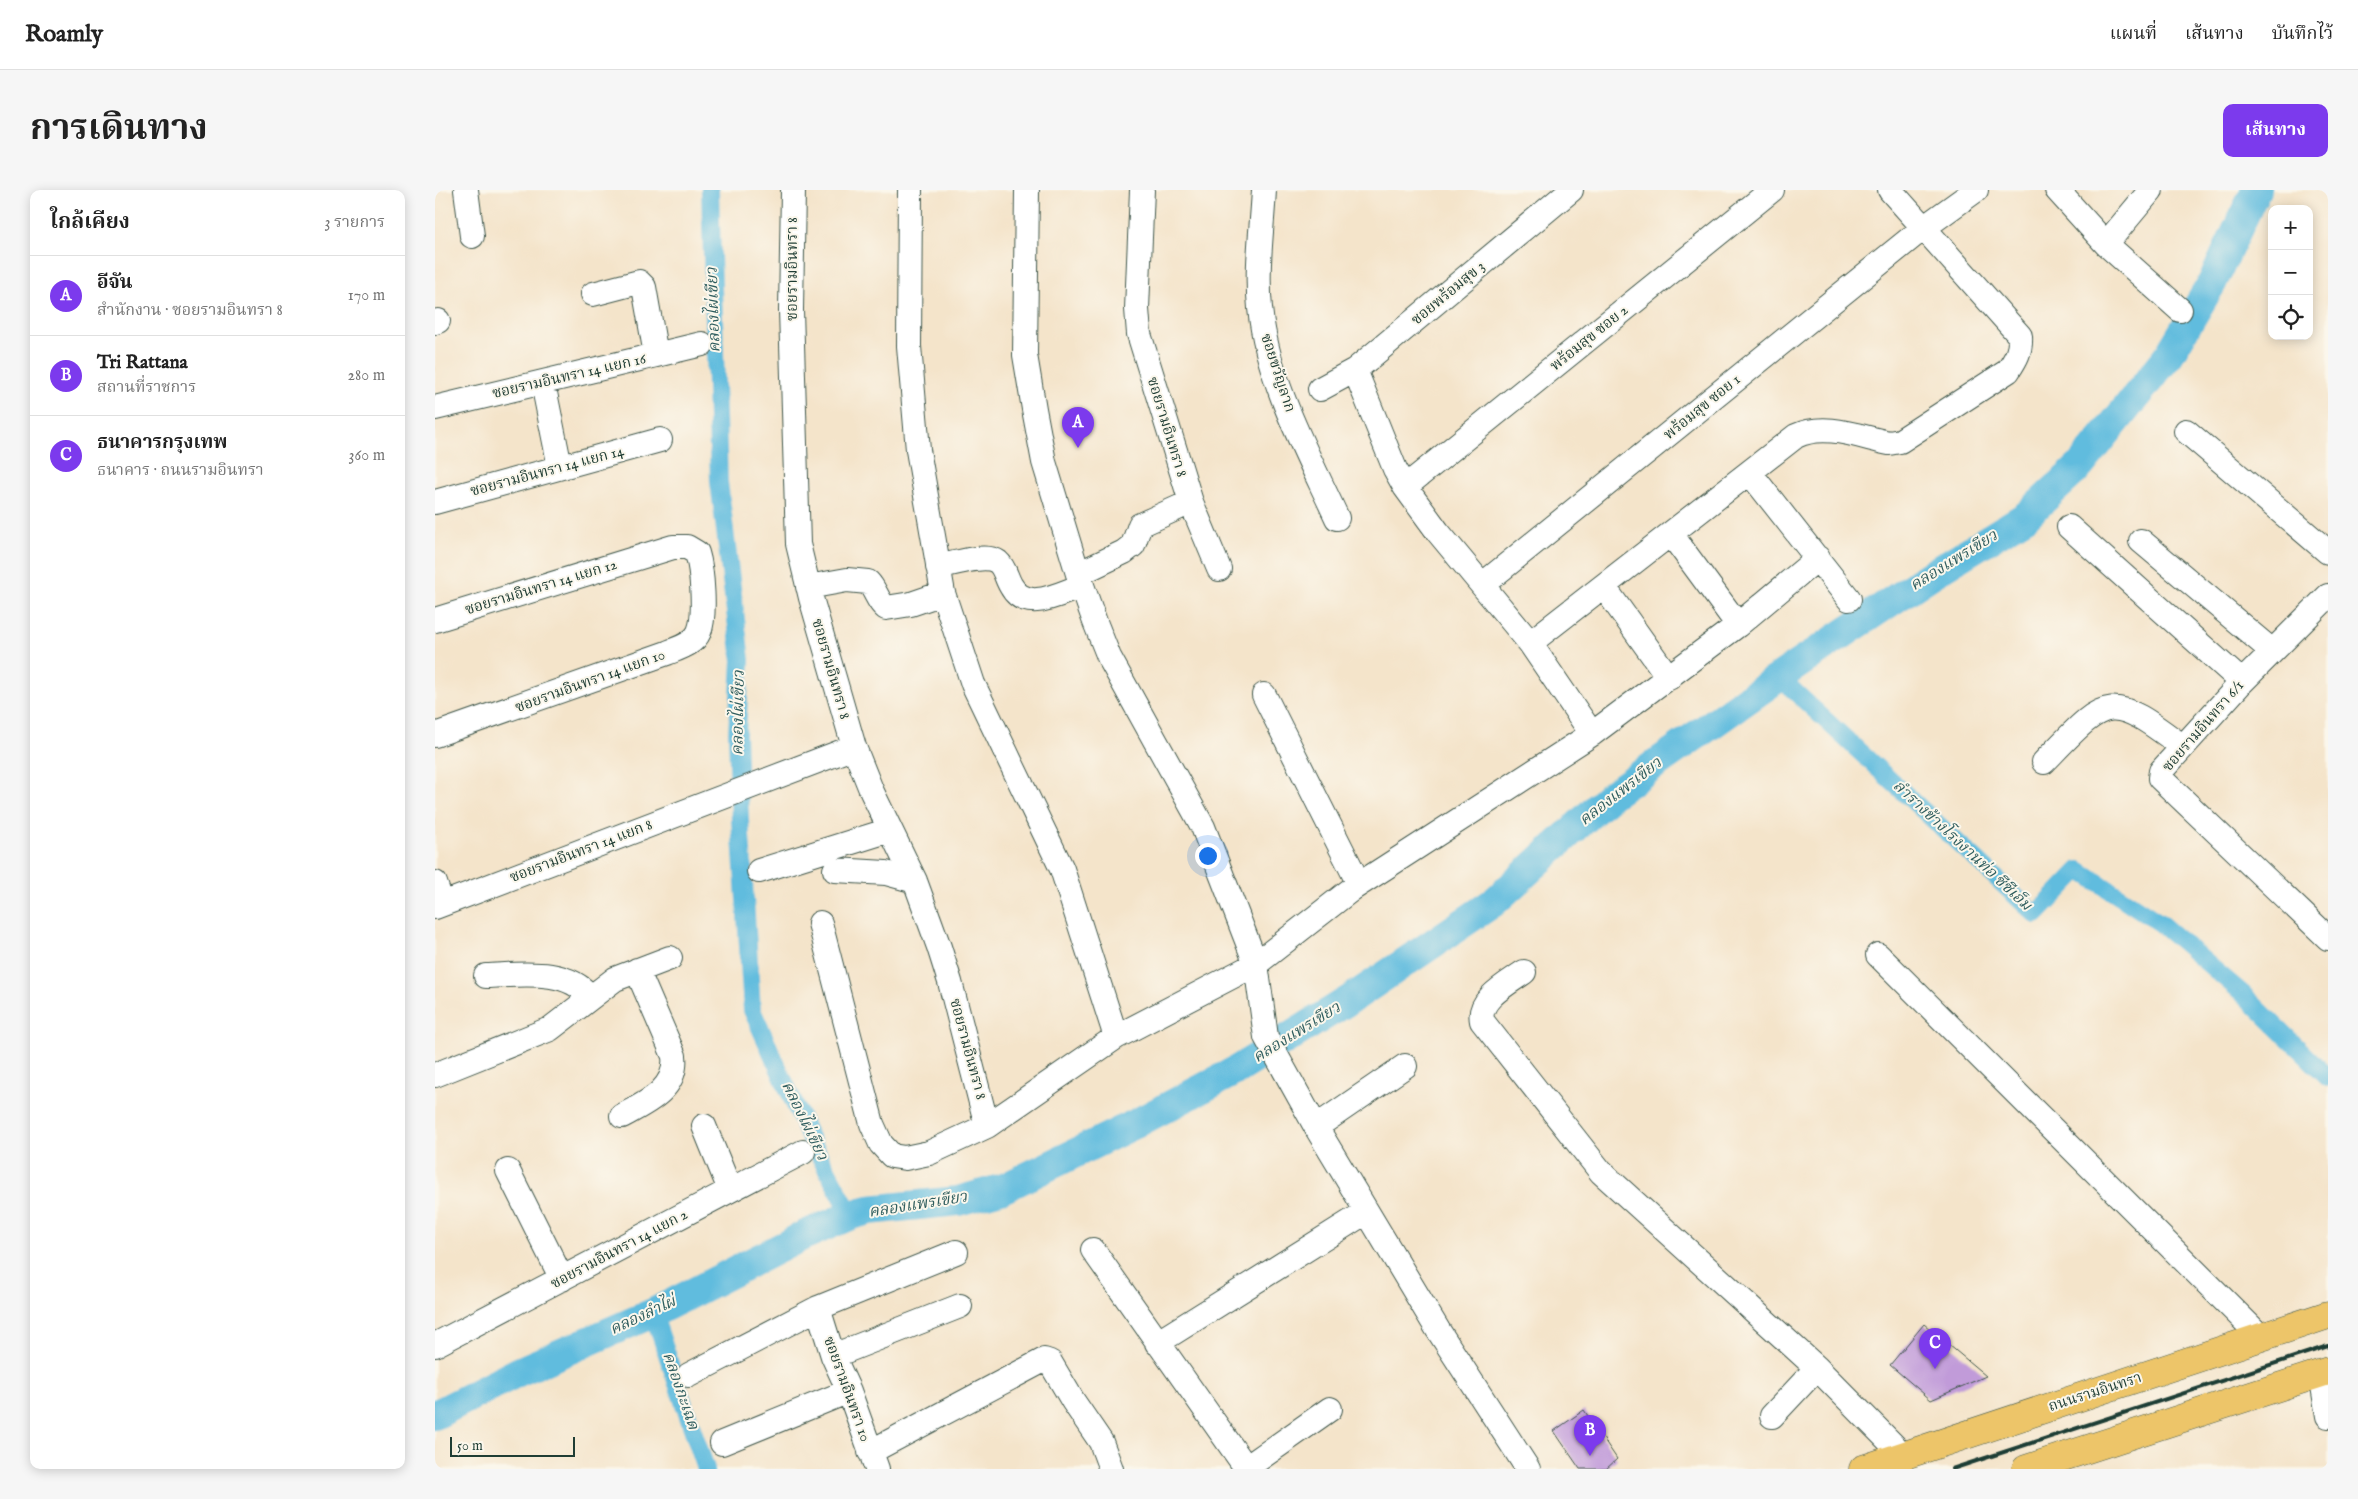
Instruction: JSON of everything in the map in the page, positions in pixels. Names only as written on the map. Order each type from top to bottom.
[{"type":"main road","name":"ถนนรามอินทรา","points":[[1863,1469],[2328,1315]]},
{"type":"main road","points":[[2032,1468],[2325,1373]]},
{"type":"street","points":[[466,190],[472,236]]},
{"type":"street","name":"ซอยรามอินทรา 8","points":[[793,190],[791,310],[798,535],[808,587],[854,747],[915,881],[950,982],[987,1126]]},
{"type":"street","points":[[910,190],[909,346],[918,450],[943,593],[973,684],[1062,869],[1116,1037]]},
{"type":"street","points":[[1027,190],[1025,355],[1045,462],[1080,580],[1109,657],[1203,827],[1256,964],[1266,1037],[1278,1061],[1366,1212],[1481,1399],[1528,1469]]},
{"type":"street","name":"ซอยรามอินทรา 8","points":[[1142,190],[1137,309],[1139,334],[1191,502],[1219,569]]},
{"type":"street","name":"ซอยขวัญลาก","points":[[1264,190],[1258,279],[1265,343],[1302,442],[1337,518]]},
{"type":"street","name":"ซอยพร้อมสุข 3","points":[[1320,389],[1355,370],[1571,190]]},
{"type":"street","name":"พร้อมสุข ซอย 2","points":[[1405,487],[1773,190]]},
{"type":"street","points":[[1530,643],[1797,436],[1808,430],[1823,429],[1889,443],[1900,441],[2008,371],[2017,358],[2021,346],[2020,336],[1890,190]]},
{"type":"street","name":"พร้อมสุข ซอย 1","points":[[1482,585],[1923,229],[1976,190]]},
{"type":"street","points":[[2057,190],[2105,244],[2179,310]]},
{"type":"street","points":[[2105,244],[2151,190]]},
{"type":"street","points":[[593,294],[639,282],[644,287],[656,355]]},
{"type":"street","name":"ซอยรามอินทรา 14 แยก 16","points":[[435,408],[702,344]]},
{"type":"street","points":[[1355,370],[1395,469],[1405,487],[1438,532],[1530,643],[1592,734]]},
{"type":"street","points":[[543,383],[560,467]]},
{"type":"street","points":[[2186,431],[2328,552]]},
{"type":"street","name":"ซอยรามอินทรา 14 แยก 14","points":[[435,502],[660,440]]},
{"type":"street","points":[[1750,473],[1819,558],[1849,599]]},
{"type":"street","points":[[938,567],[988,558],[998,562],[1011,587],[1023,600],[1036,602],[1080,580],[1124,552],[1133,545],[1140,525],[1191,502]]},
{"type":"street","points":[[2069,526],[2242,682]]},
{"type":"street","points":[[1671,534],[1738,625]]},
{"type":"street","points":[[2141,541],[2272,651]]},
{"type":"street","name":"ซอยรามอินทรา 14 แยก 12","points":[[435,620],[673,547],[687,547],[697,553],[700,563],[701,589]]},
{"type":"street","points":[[820,923],[872,1124],[881,1144],[893,1156],[905,1158],[929,1153],[987,1126],[1116,1037],[1256,964],[1359,884],[1592,734],[1738,625],[1819,558]]},
{"type":"street","points":[[808,587],[847,580],[868,582],[873,587],[881,604],[886,608],[911,604],[943,593]]},
{"type":"street","points":[[1603,587],[1669,678]]},
{"type":"street","name":"ซอยรามอินทรา 14 แยก 10","points":[[435,735],[667,654],[689,644],[699,632],[702,616],[701,589]]},
{"type":"street","name":"ซอยรามอินทรา 6/1","points":[[2328,596],[2242,682],[2161,771],[2160,778],[2328,938]]},
{"type":"street","points":[[1264,695],[1359,884]]},
{"type":"street","points":[[2044,762],[2085,719],[2107,708],[2123,708],[2135,712],[2183,746]]},
{"type":"street","name":"ซอยรามอินทรา 14 แยก 8","points":[[437,898],[752,787],[854,747]]},
{"type":"street","points":[[759,872],[891,830]]},
{"type":"street","points":[[835,870],[885,873],[915,881]]},
{"type":"street","points":[[1878,955],[2261,1337]]},
{"type":"street","points":[[435,1075],[550,1029],[615,979],[669,958]]},
{"type":"street","points":[[622,1116],[652,1100],[672,1076],[675,1066],[674,1056],[637,970]]},
{"type":"street","points":[[1524,972],[1484,1003],[1481,1012],[1483,1020],[1601,1172],[1817,1368],[1903,1455]]},
{"type":"street","points":[[486,976],[526,974],[562,977],[582,986],[590,997]]},
{"type":"street","points":[[1316,1127],[1405,1066]]},
{"type":"street","points":[[703,1126],[730,1190]]},
{"type":"street","name":"ซอยรามอินทรา 14 แยก 2","points":[[435,1345],[803,1152]]},
{"type":"street","points":[[508,1171],[562,1279]]},
{"type":"street","points":[[1157,1343],[1366,1212]]},
{"type":"street","points":[[1093,1250],[1246,1469],[1330,1409]]},
{"type":"street","points":[[689,1375],[818,1308],[957,1252]]},
{"type":"street","points":[[833,1356],[959,1306]]},
{"type":"street","name":"ซอยรามอินทรา 10","points":[[818,1308],[833,1356],[849,1391],[874,1460]]},
{"type":"street","points":[[874,1460],[1044,1360],[1050,1362],[1073,1401],[1101,1442],[1111,1469]]},
{"type":"street","points":[[1772,1416],[1817,1368]]},
{"type":"street","points":[[2325,1373],[2327,1408]]},
{"type":"street","points":[[722,1443],[849,1391]]},
{"type":"building","points":[[1924,1324],[1986,1376],[1931,1400],[1890,1365]]},
{"type":"building","points":[[1584,1410],[1617,1459],[1606,1469],[1580,1469],[1554,1431]]},
{"type":"waterway","name":"คลองไผ่เขียว","points":[[710,190],[719,482],[741,660],[737,734],[740,820],[752,1010],[809,1136],[851,1215]]},
{"type":"waterway","name":"คลองแพรเขียว","points":[[435,1415],[518,1372],[653,1313],[805,1235],[851,1215],[869,1210],[958,1201],[1004,1188],[1135,1124],[1237,1070],[1354,997],[1494,902],[1610,796],[1779,677],[1929,576],[2026,516],[2080,466],[2169,355],[2212,283],[2256,190]]},
{"type":"waterway","name":"ลำรางข้างโรงงานท่อ ซีซีเอ็ม","points":[[1779,677],[2036,915],[2079,870],[2160,923],[2242,993],[2328,1077]]},
{"type":"waterway","name":"คลองกะเฉด","points":[[653,1313],[706,1469]]},
{"type":"railway","points":[[1952,1469],[2328,1346]]},
{"type":"place","name":"อีจัน","points":[[1078,448]]},
{"type":"place","name":"ธนาคารกรุงเทพ","points":[[1935,1369]]},
{"type":"place","name":"Tri Rattana","points":[[1590,1456]]},
{"type":"water label","name":"คลองลำไผ่","points":[[643,1316]]}]
